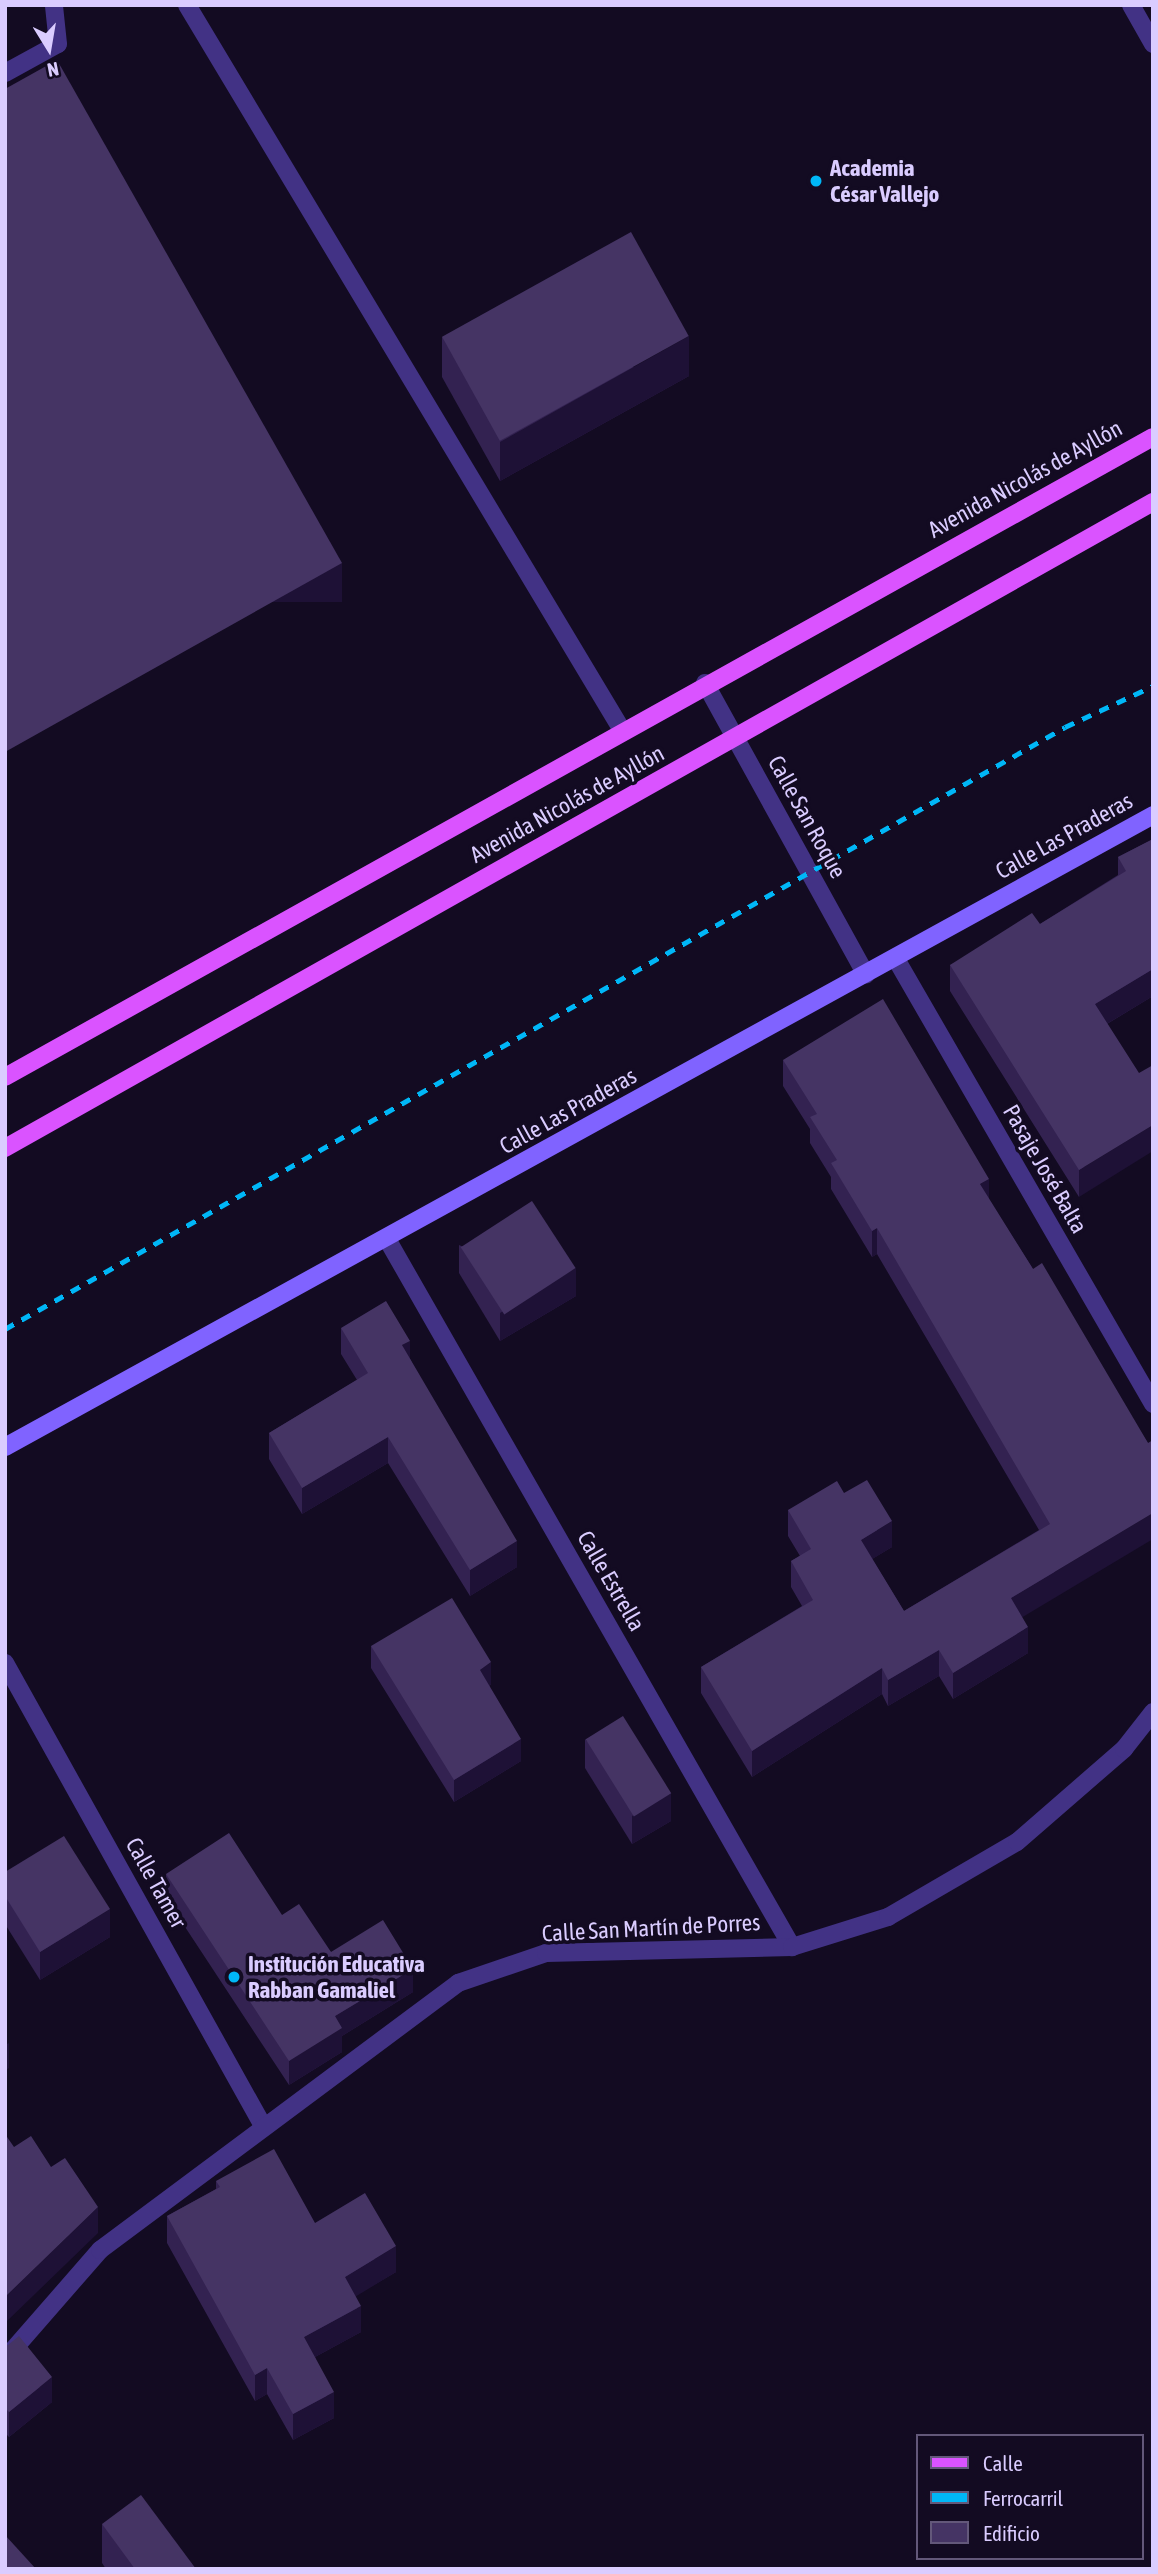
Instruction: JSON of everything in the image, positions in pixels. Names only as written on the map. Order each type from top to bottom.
[{"type":"main road","name":"Avenida Nicolás de Ayllón","points":[[5,1077],[705,683],[1153,437]]},
{"type":"main road","name":"Avenida Nicolás de Ayllón","points":[[5,1148],[1153,502]]},
{"type":"street","points":[[5,73],[58,44],[54,5]]},
{"type":"street","points":[[187,5],[622,730]]},
{"type":"street","points":[[1131,5],[1153,44]]},
{"type":"street","name":"Calle San Roque","points":[[705,683],[866,975]]},
{"type":"street","name":"Calle Las Praderas","points":[[5,1447],[387,1240],[1153,815]]},
{"type":"street","name":"Pasaje José Balta","points":[[896,959],[1153,1404]]},
{"type":"street","name":"Calle Estrella","points":[[387,1240],[792,1947]]},
{"type":"street","name":"Calle Tamer","points":[[5,1663],[263,2126]]},
{"type":"street","name":"Calle San Martín de Porres","points":[[5,2358],[100,2250],[457,1983],[546,1953],[792,1947],[888,1917],[1017,1842],[1124,1749],[1153,1712]]},
{"type":"building","points":[[57,60],[342,563],[5,752],[5,89]]},
{"type":"building","points":[[631,232],[689,336],[500,441],[442,337]]},
{"type":"building","points":[[1153,839],[1153,969],[1095,1004],[1139,1073],[1153,1065],[1153,1125],[1079,1170],[950,965],[1032,913],[1040,924],[1126,871],[1118,857]]},
{"type":"building","points":[[883,999],[989,1179],[980,1184],[1033,1269],[1042,1263],[1148,1443],[1153,1440],[1153,1513],[1011,1598],[1028,1627],[953,1673],[939,1650],[888,1680],[882,1668],[752,1751],[701,1667],[813,1600],[791,1561],[811,1549],[788,1510],[837,1481],[844,1493],[867,1480],[892,1521],[861,1540],[904,1611],[1050,1524],[877,1228],[872,1231],[831,1163],[837,1160],[810,1117],[817,1114],[783,1060]]},
{"type":"building","points":[[532,1201],[576,1268],[504,1314],[461,1247]]},
{"type":"building","points":[[386,1301],[410,1341],[402,1345],[517,1541],[470,1570],[388,1437],[302,1488],[269,1433],[368,1373],[341,1328]]},
{"type":"building","points":[[452,1598],[491,1662],[480,1670],[521,1739],[454,1780],[371,1646]]},
{"type":"building","points":[[623,1716],[671,1793],[634,1816],[586,1739]]},
{"type":"building","points":[[229,1833],[282,1915],[299,1904],[331,1952],[383,1920],[413,1969],[335,2016],[342,2028],[289,2061],[166,1874]]},
{"type":"building","points":[[64,1836],[110,1909],[40,1952],[5,1896],[5,1872]]},
{"type":"building","points":[[5,2134],[14,2147],[31,2136],[51,2167],[65,2158],[98,2207],[5,2297]]},
{"type":"building","points":[[274,2149],[315,2223],[365,2193],[396,2246],[345,2277],[361,2306],[304,2337],[334,2392],[293,2414],[267,2368],[255,2375],[167,2216],[220,2187],[216,2181]]},
{"type":"building","points":[[19,2336],[52,2377],[9,2412],[5,2408],[5,2344],[8,2345]]},
{"type":"building","points":[[141,2495],[196,2569],[135,2569],[102,2524]]},
{"type":"building","points":[[5,2535],[36,2569],[5,2569]]},
{"type":"railway","points":[[5,1329],[1065,727],[1153,686]]},
{"type":"place","name":"Academia César Vallejo","points":[[816,181]]},
{"type":"place","name":"Institución Educativa Rabban Gamaliel","points":[[234,1977]]}]
